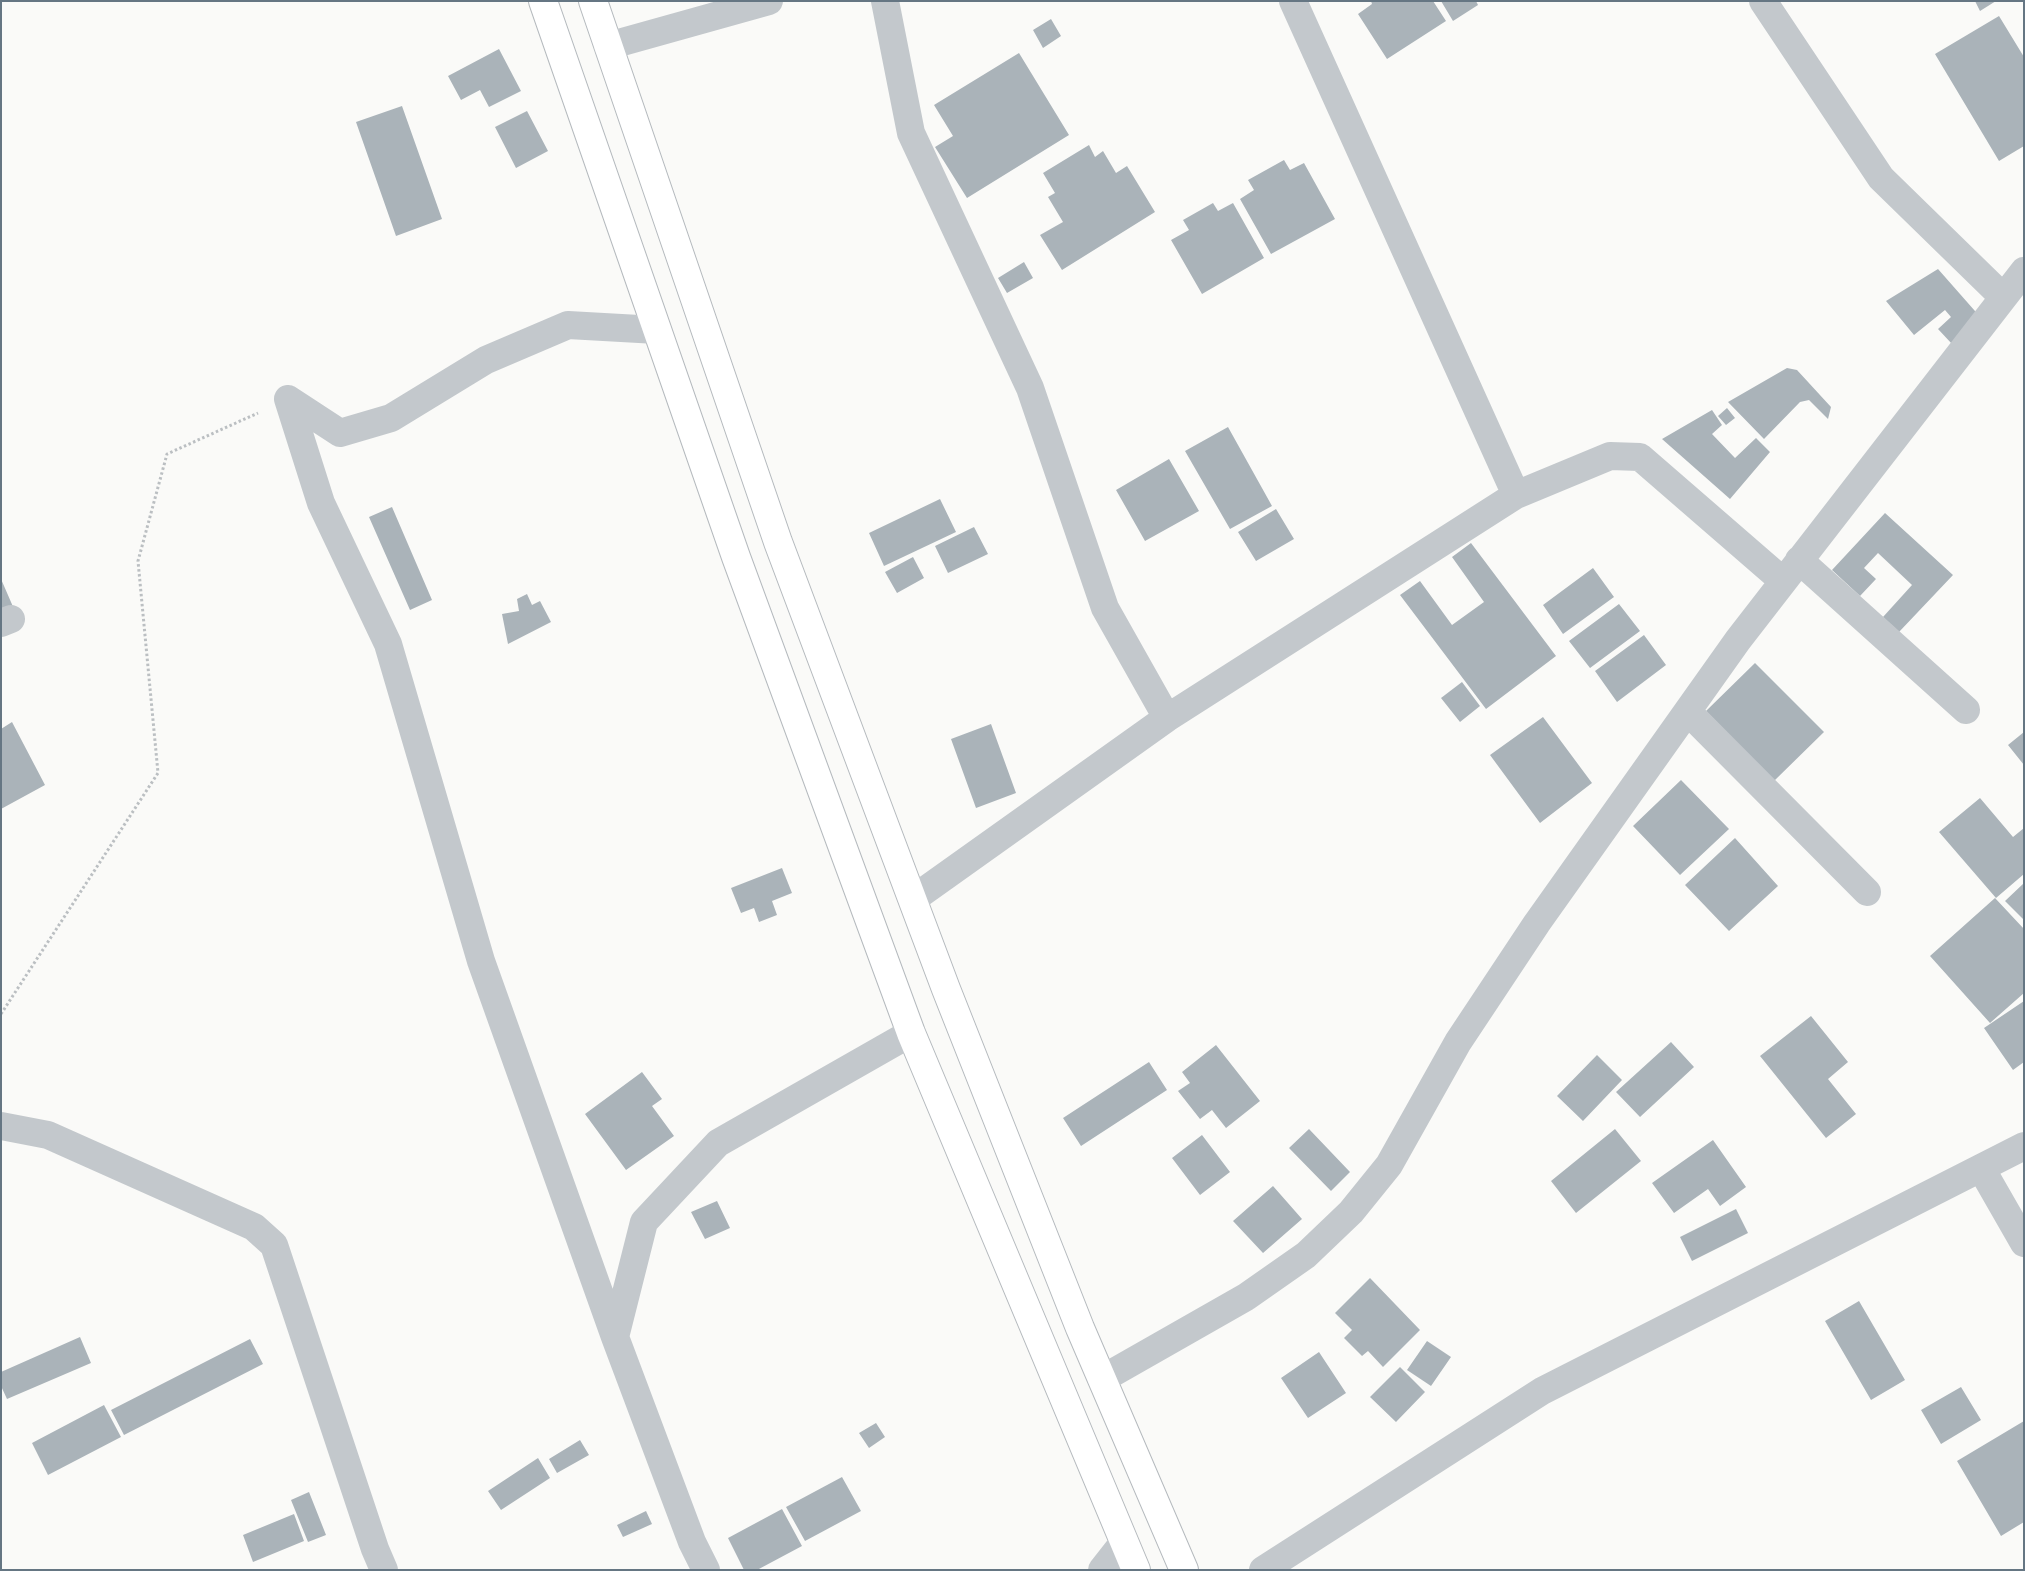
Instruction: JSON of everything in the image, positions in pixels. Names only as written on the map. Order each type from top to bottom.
[{"type":"main road","points":[[543,1],[740,566],[911,1033],[1136,1570]]},
{"type":"main road","points":[[593,1],[778,542],[972,1053],[1102,1378],[1184,1570]]},
{"type":"street","points":[[608,46],[769,1]]},
{"type":"street","points":[[885,1],[911,133],[1030,388],[1105,608],[1167,718]]},
{"type":"street","points":[[1293,1],[1516,495]]},
{"type":"street","points":[[1763,1],[1881,178],[2003,297]]},
{"type":"street","points":[[1102,1378],[1246,1297],[1306,1255],[1351,1212],[1389,1165],[1458,1042],[1537,923],[1738,640],[2024,271]]},
{"type":"street","points":[[288,399],[340,433],[391,418],[486,360],[568,325],[657,330]]},
{"type":"street","points":[[288,399],[322,503],[388,644],[481,961],[615,1337],[692,1542],[706,1570]]},
{"type":"street","points":[[913,899],[1167,718],[1516,495],[1610,456],[1640,456],[1791,570],[1966,710]]},
{"type":"street","points":[[1688,712],[1867,892]]},
{"type":"street","points":[[615,1337],[644,1222],[718,1143],[911,1033]]},
{"type":"street","points":[[1,1126],[48,1135],[254,1227],[274,1245],[375,1549],[384,1570]]},
{"type":"street","points":[[1263,1570],[1542,1391],[2024,1146]]},
{"type":"street","points":[[1981,1168],[2024,1243]]},
{"type":"street","points":[[1102,1570],[1124,1542]]},
{"type":"path","points":[[1,1014],[158,773],[138,561],[167,454],[288,399]]},
{"type":"building","points":[[1371,1],[1433,1],[1446,21],[1387,59],[1358,14],[1372,4]]},
{"type":"building","points":[[1441,1],[1476,1],[1478,5],[1453,21]]},
{"type":"building","points":[[1975,1],[1996,1],[1980,11]]},
{"type":"building","points":[[1999,16],[2024,57],[2024,146],[1999,161],[1935,54]]},
{"type":"building","points":[[1051,19],[1061,36],[1043,48],[1033,30]]},
{"type":"building","points":[[499,49],[521,91],[489,107],[480,90],[461,100],[448,76]]},
{"type":"building","points":[[1019,53],[1069,135],[967,198],[935,147],[953,136],[934,105]]},
{"type":"building","points":[[402,106],[442,219],[396,236],[356,122]]},
{"type":"building","points":[[527,111],[548,151],[516,168],[495,127]]},
{"type":"building","points":[[1089,145],[1095,157],[1103,151],[1116,173],[1127,166],[1155,212],[1062,270],[1040,235],[1063,222],[1048,197],[1055,193],[1043,173]]},
{"type":"building","points":[[1284,160],[1290,170],[1304,163],[1335,219],[1271,254],[1240,199],[1254,190],[1248,180]]},
{"type":"building","points":[[1213,203],[1218,211],[1233,203],[1264,258],[1202,294],[1171,240],[1189,230],[1183,220]]},
{"type":"building","points":[[1024,262],[1033,278],[1007,293],[998,278]]},
{"type":"building","points":[[1938,269],[1982,319],[1952,344],[1938,329],[1951,317],[1945,310],[1914,335],[1886,301]]},
{"type":"building","points":[[1787,368],[1797,370],[1831,407],[1828,419],[1809,400],[1800,402],[1764,439],[1728,402]]},
{"type":"building","points":[[1727,408],[1735,418],[1726,425],[1718,416]]},
{"type":"building","points":[[1712,410],[1722,425],[1712,434],[1735,458],[1756,438],[1770,452],[1730,499],[1662,439]]},
{"type":"building","points":[[1228,427],[1272,506],[1230,529],[1185,451]]},
{"type":"building","points":[[1169,459],[1199,511],[1145,541],[1116,490]]},
{"type":"building","points":[[940,499],[956,532],[884,566],[869,533]]},
{"type":"building","points":[[392,507],[432,600],[410,610],[369,517]]},
{"type":"building","points":[[1276,509],[1294,539],[1256,561],[1238,532]]},
{"type":"building","points":[[1885,513],[1953,575],[1899,632],[1883,617],[1912,585],[1878,553],[1864,568],[1876,579],[1860,596],[1832,570]]},
{"type":"building","points":[[974,527],[988,554],[948,573],[935,546]]},
{"type":"building","points":[[1471,543],[1556,656],[1486,709],[1400,595],[1420,581],[1452,625],[1484,602],[1452,557]]},
{"type":"building","points":[[913,557],[924,578],[897,593],[885,572]]},
{"type":"building","points":[[1593,568],[1614,597],[1563,634],[1543,605]]},
{"type":"building","points":[[1,579],[14,609],[1,615]]},
{"type":"building","points":[[527,594],[532,605],[540,601],[551,622],[508,644],[502,614],[519,611],[517,599]]},
{"type":"building","points":[[1619,604],[1640,631],[1590,668],[1569,641]]},
{"type":"building","points":[[1644,635],[1666,665],[1617,702],[1595,671]]},
{"type":"building","points":[[1755,663],[1824,732],[1774,781],[1706,711]]},
{"type":"building","points":[[1462,682],[1480,706],[1460,722],[1441,698]]},
{"type":"building","points":[[1543,717],[1592,783],[1540,823],[1490,755]]},
{"type":"building","points":[[12,722],[45,785],[1,809],[1,729]]},
{"type":"building","points":[[991,724],[1016,793],[976,808],[951,739]]},
{"type":"building","points":[[2024,732],[2024,765],[2008,745]]},
{"type":"building","points":[[1681,780],[1729,829],[1680,875],[1633,826]]},
{"type":"building","points":[[1980,798],[2013,837],[2024,828],[2024,874],[1996,898],[1939,832]]},
{"type":"building","points":[[1735,838],[1778,886],[1729,931],[1685,885]]},
{"type":"building","points":[[782,868],[792,893],[772,901],[777,915],[759,922],[754,908],[741,913],[731,888]]},
{"type":"building","points":[[2024,883],[2024,920],[2005,901]]},
{"type":"building","points":[[1995,898],[2024,929],[2024,993],[1990,1023],[1930,956]]},
{"type":"building","points":[[2024,1001],[2024,1062],[2013,1070],[1984,1028]]},
{"type":"building","points":[[1811,1016],[1848,1062],[1828,1079],[1856,1114],[1826,1138],[1760,1056]]},
{"type":"building","points":[[1671,1042],[1694,1067],[1640,1117],[1616,1092]]},
{"type":"building","points":[[1216,1045],[1260,1101],[1226,1128],[1212,1110],[1200,1119],[1178,1091],[1190,1083],[1182,1072]]},
{"type":"building","points":[[1597,1055],[1622,1080],[1583,1121],[1557,1096]]},
{"type":"building","points":[[1149,1062],[1167,1090],[1081,1146],[1063,1118]]},
{"type":"building","points":[[642,1072],[662,1099],[652,1106],[674,1136],[626,1170],[585,1114]]},
{"type":"building","points":[[1309,1129],[1350,1172],[1331,1191],[1289,1148]]},
{"type":"building","points":[[1615,1129],[1641,1161],[1576,1213],[1551,1181]]},
{"type":"building","points":[[1202,1135],[1230,1172],[1200,1195],[1172,1158]]},
{"type":"building","points":[[1713,1140],[1746,1187],[1720,1206],[1708,1189],[1674,1213],[1652,1183]]},
{"type":"building","points":[[1273,1186],[1302,1219],[1263,1253],[1233,1221]]},
{"type":"building","points":[[717,1201],[730,1228],[705,1239],[691,1212]]},
{"type":"building","points":[[1736,1209],[1748,1233],[1692,1261],[1680,1237]]},
{"type":"building","points":[[1370,1278],[1420,1330],[1383,1367],[1368,1351],[1362,1356],[1344,1338],[1352,1330],[1335,1313]]},
{"type":"building","points":[[1859,1301],[1905,1380],[1871,1400],[1825,1321]]},
{"type":"building","points":[[80,1337],[91,1363],[7,1399],[1,1386],[1,1372]]},
{"type":"building","points":[[250,1339],[263,1364],[124,1435],[111,1410]]},
{"type":"building","points":[[1427,1341],[1451,1357],[1431,1386],[1407,1370]]},
{"type":"building","points":[[1319,1352],[1346,1393],[1308,1418],[1281,1378]]},
{"type":"building","points":[[1400,1367],[1425,1392],[1396,1422],[1370,1397]]},
{"type":"building","points":[[1961,1387],[1981,1420],[1941,1444],[1921,1410]]},
{"type":"building","points":[[104,1405],[121,1437],[48,1475],[32,1443]]},
{"type":"building","points":[[2024,1421],[2024,1522],[2001,1536],[1957,1461]]},
{"type":"building","points":[[876,1423],[885,1437],[869,1448],[859,1433]]},
{"type":"building","points":[[580,1440],[589,1455],[557,1473],[549,1459]]},
{"type":"building","points":[[538,1458],[550,1478],[501,1510],[488,1491]]},
{"type":"building","points":[[842,1477],[861,1511],[805,1541],[786,1507]]},
{"type":"building","points":[[309,1492],[326,1535],[308,1542],[291,1500]]},
{"type":"building","points":[[782,1509],[802,1546],[757,1570],[744,1570],[728,1538]]},
{"type":"building","points":[[646,1511],[652,1524],[623,1537],[617,1525]]},
{"type":"building","points":[[294,1514],[304,1541],[253,1562],[243,1535]]}]
